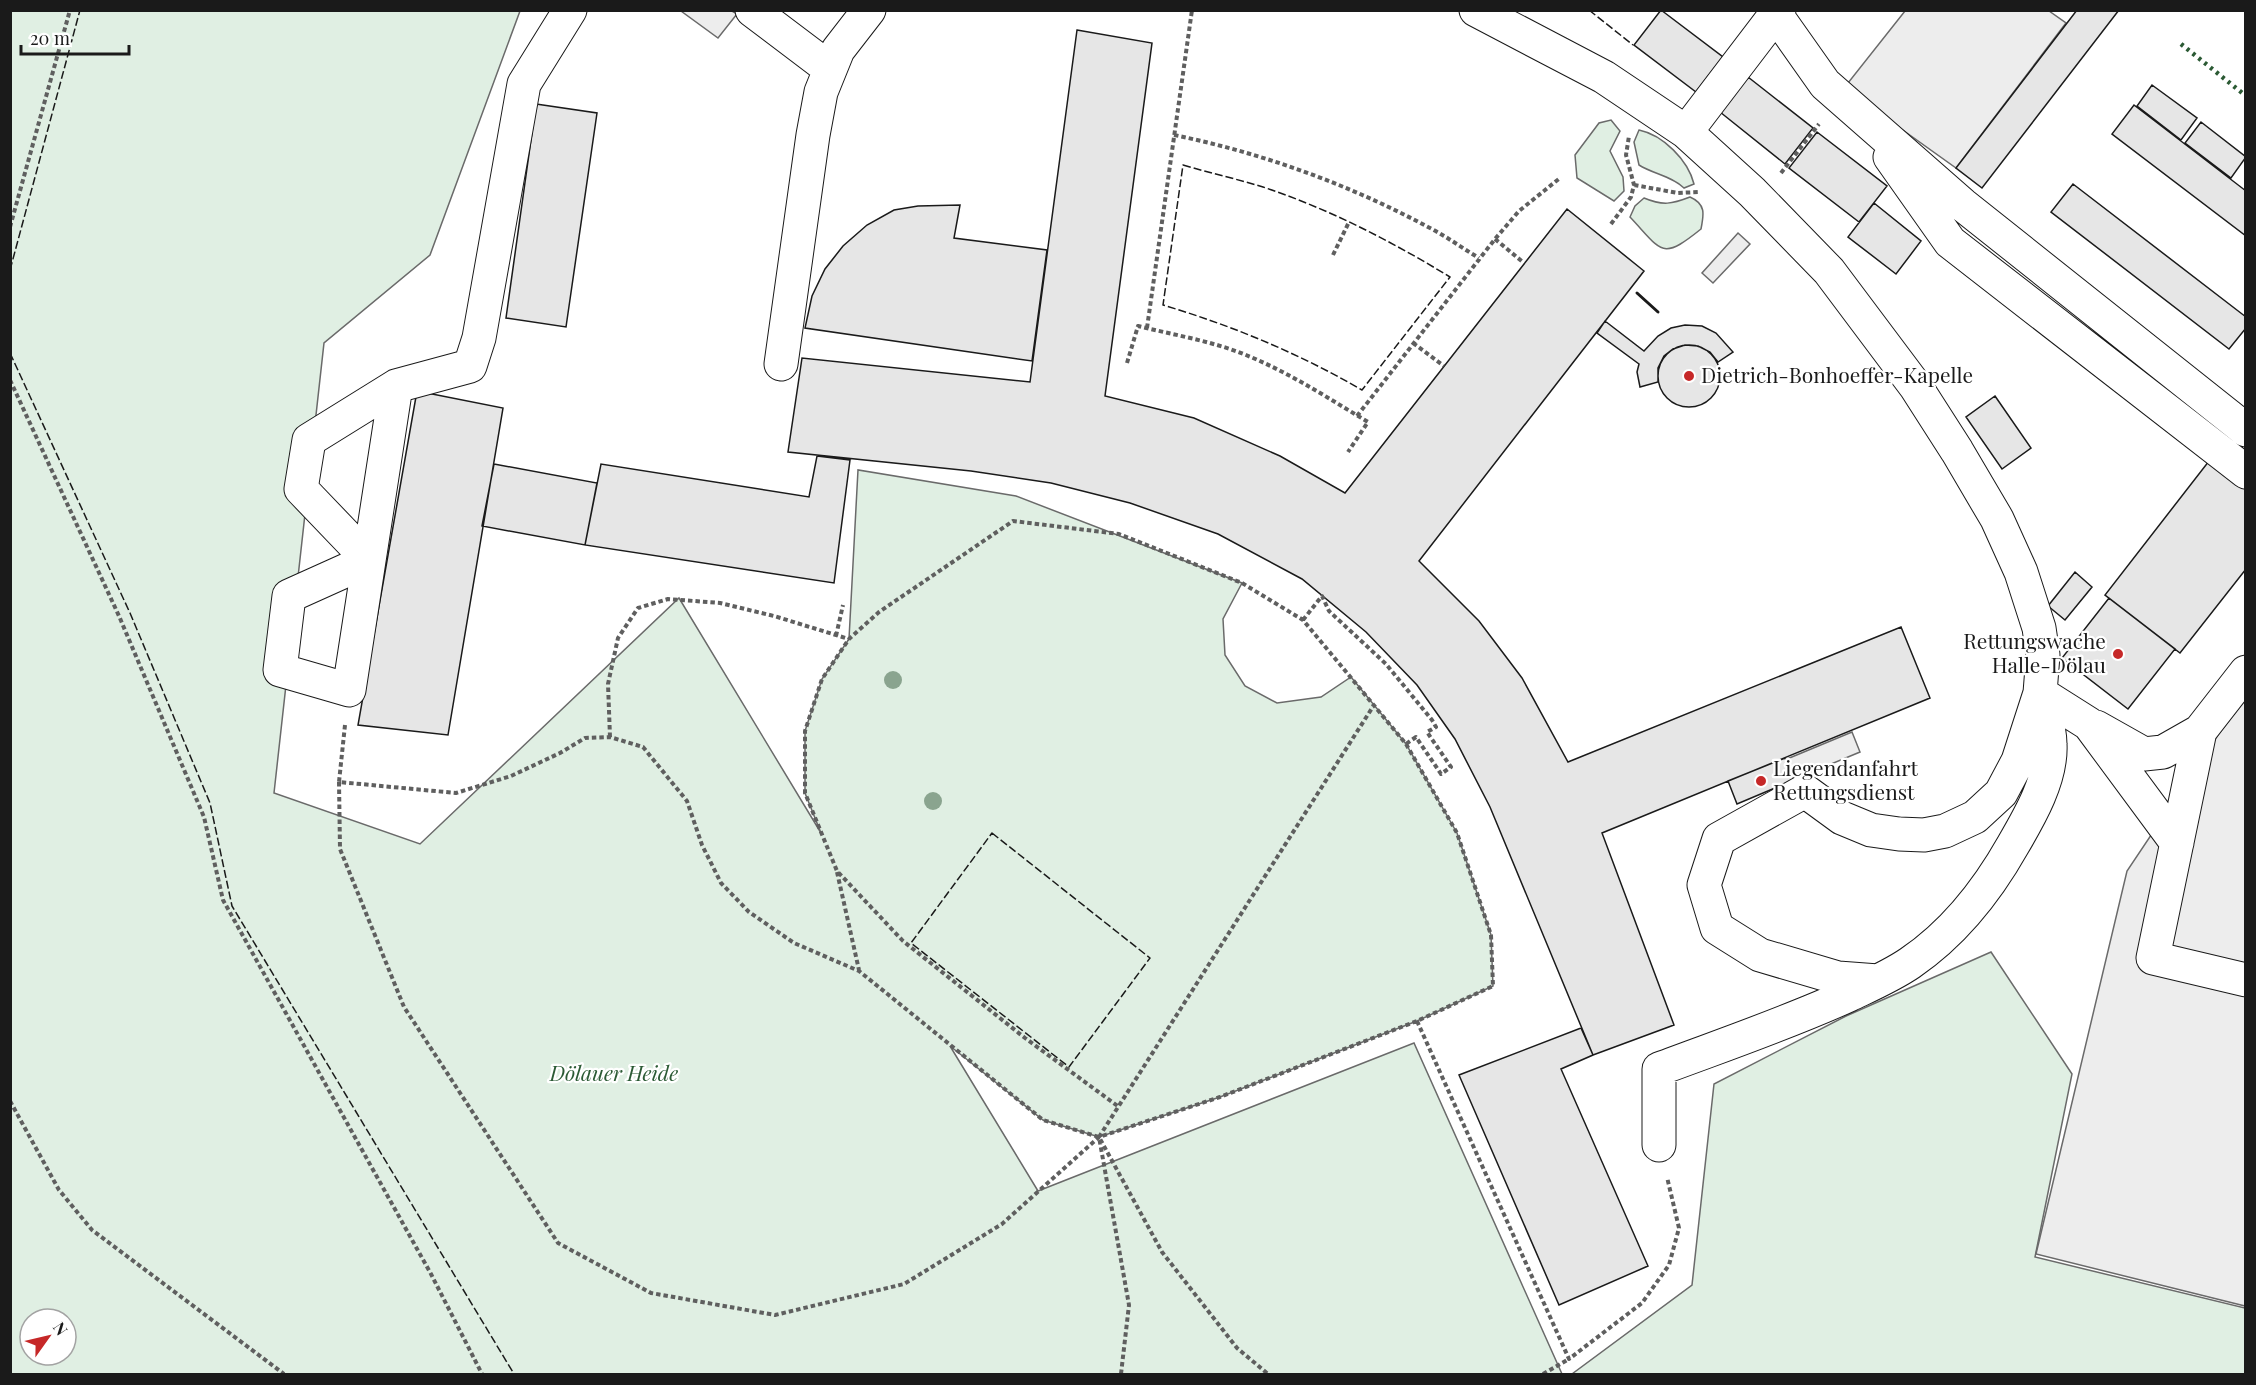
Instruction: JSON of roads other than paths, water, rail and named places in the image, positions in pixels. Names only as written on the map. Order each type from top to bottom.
[{"type":"lane","points":[[369,560],[301,489],[309,440],[396,386],[470,366],[479,338],[524,84],[570,10]]},
{"type":"lane","points":[[752,10],[830,69]]},
{"type":"lane","points":[[781,364],[821,92],[838,50],[869,10]]},
{"type":"lane","points":[[1476,10],[1604,77],[1686,132],[1752,192],[1828,271],[1878,335],[1958,451],[1992,509],[2021,572],[2039,628],[2043,655],[2040,693],[2018,761],[2001,793],[1975,817],[1945,831],[1924,835],[1871,830],[1842,818],[1805,791],[1719,839],[1704,885],[1717,928],[1760,955],[1838,978],[1878,981]]},
{"type":"lane","points":[[1686,132],[1778,13],[1825,84],[1963,205],[2246,430]]},
{"type":"lane","points":[[1850,105],[1950,242],[2246,472]]},
{"type":"lane","points":[[1950,242],[1963,205]]},
{"type":"lane","points":[[369,560],[289,596],[280,670],[349,690],[396,386]]},
{"type":"lane","points":[[2040,693],[2089,724],[2144,754],[2163,752],[2200,731],[2246,672]]},
{"type":"lane","points":[[1659,1145],[1659,1069],[1817,1009],[1910,964],[1948,931],[1978,899],[2021,830],[2050,761],[2050,742],[2040,693]]},
{"type":"lane","points":[[2089,724],[2177,843]]},
{"type":"lane","points":[[2200,731],[2153,958],[2246,980]]},
{"type":"place","name":"Dietrich-Bonhoeffer-Kapelle","points":[[1689,376]]},
{"type":"place","name":"Rettungswache Halle-Dölau","points":[[2118,654]]},
{"type":"place","name":"Liegendanfahrt Rettungsdienst","points":[[1761,781]]},
{"type":"park label","name":"Dölauer Heide","points":[[614,1074]]}]
